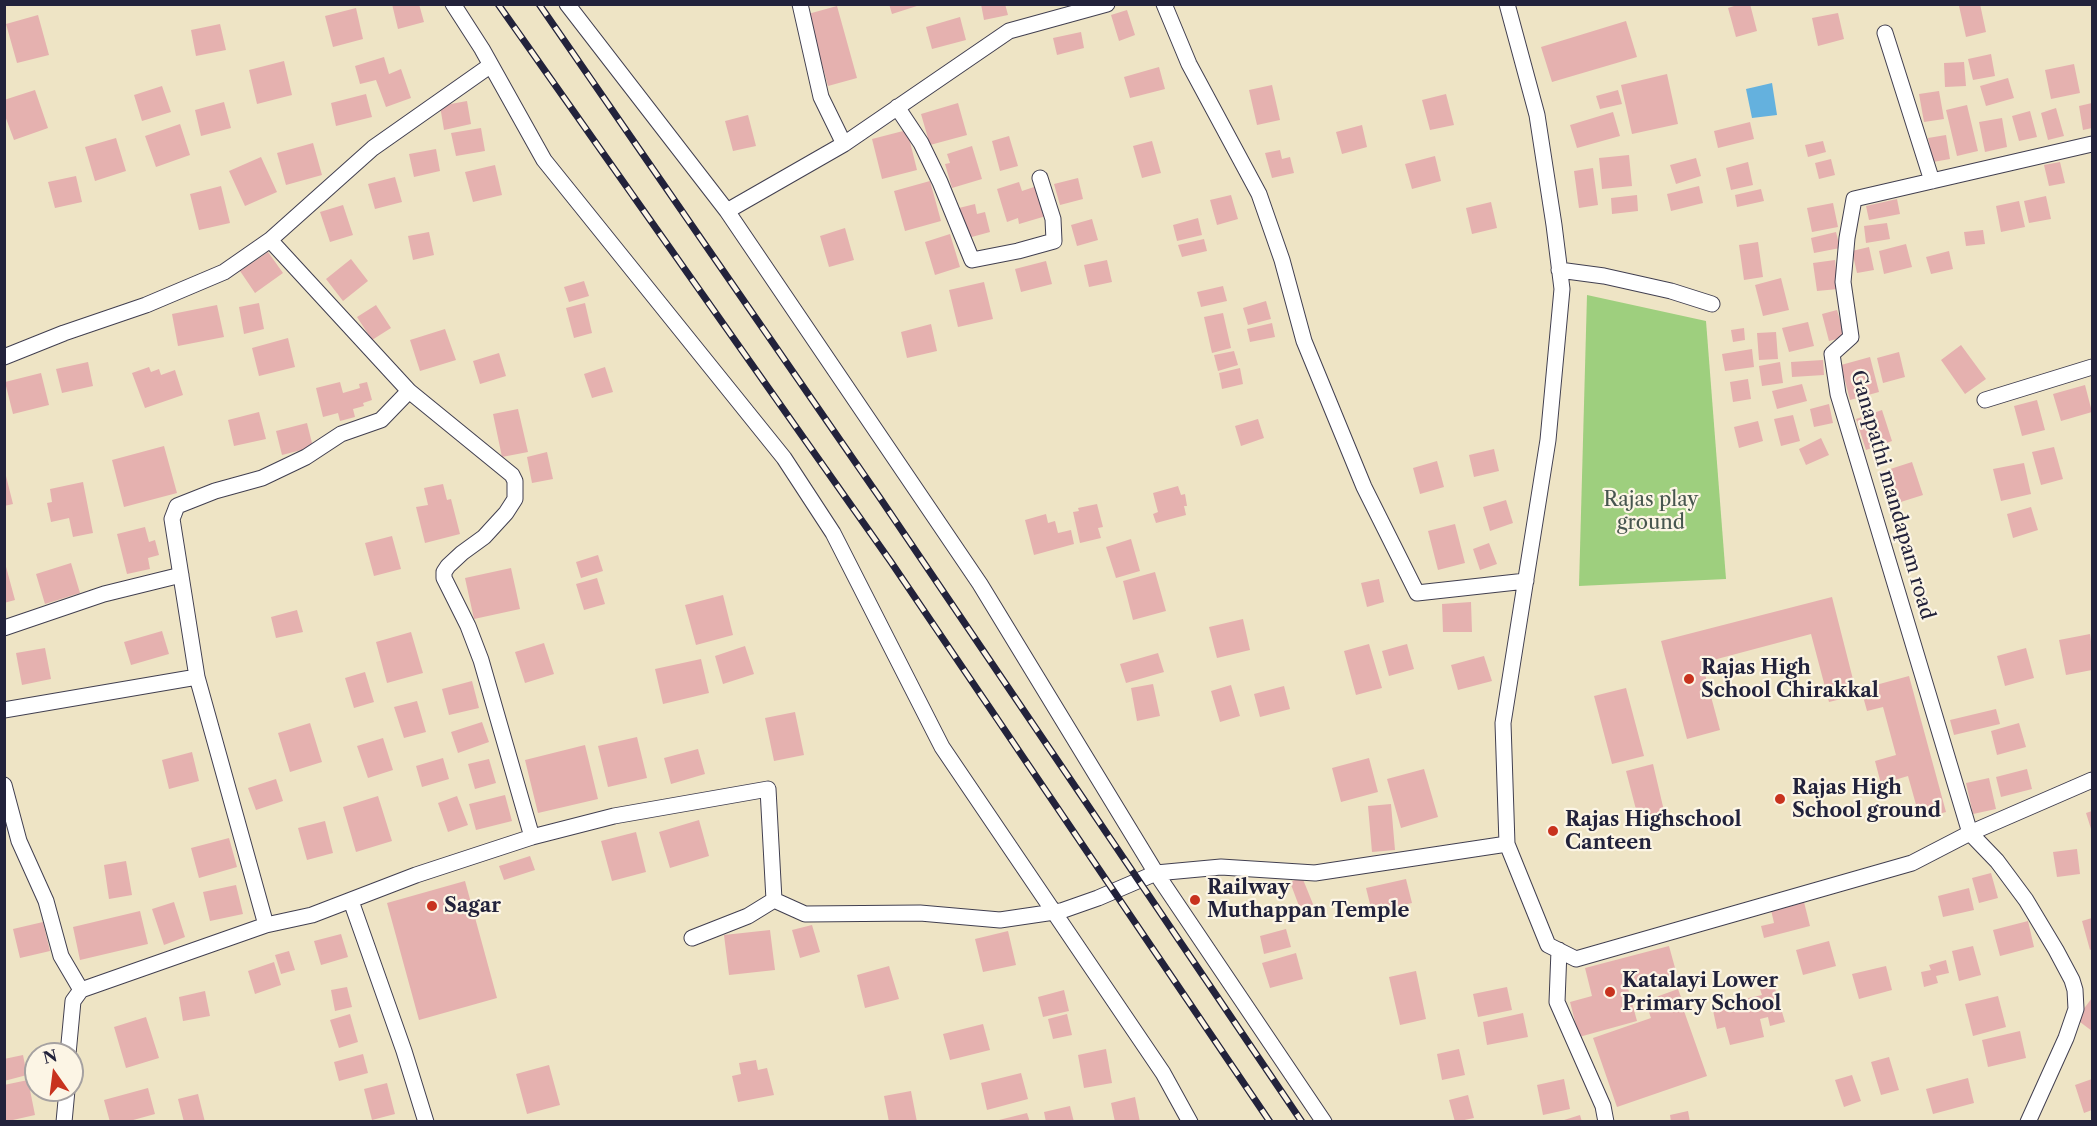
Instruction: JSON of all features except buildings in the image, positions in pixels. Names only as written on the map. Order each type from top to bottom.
[{"type":"street","points":[[453,4],[491,65],[544,160],[784,458],[832,533],[942,747],[1162,1073],[1190,1122]]},
{"type":"street","points":[[567,4],[726,211],[980,584],[1156,873],[1324,1122]]},
{"type":"street","points":[[800,4],[821,97],[844,144]]},
{"type":"street","points":[[726,211],[844,144],[1009,31],[1107,4]]},
{"type":"street","points":[[1164,4],[1189,64],[1259,194],[1282,260],[1308,351],[1364,487],[1417,593],[1526,580]]},
{"type":"street","points":[[1507,4],[1537,115],[1562,289],[1548,440],[1503,723],[1507,844],[1548,945],[1576,959],[1912,863],[1970,833],[2092,780]]},
{"type":"street","points":[[1885,33],[1932,181]]},
{"type":"street","points":[[4,357],[64,333],[146,305],[224,272],[270,240],[373,148],[491,65]]},
{"type":"street","points":[[897,107],[921,143],[972,260],[1054,241],[1053,219],[1041,178]]},
{"type":"street","name":"Ganapathi mandapam road","points":[[1970,833],[1838,394],[1832,354],[1851,337],[1844,282],[1847,238],[1854,199],[2092,144]]},
{"type":"street","points":[[270,240],[408,392],[512,475],[516,481],[515,499],[506,513],[484,537],[462,552],[448,566],[444,572],[444,578],[460,608],[481,660],[532,837]]},
{"type":"street","points":[[1560,270],[1671,291],[1712,304]]},
{"type":"street","points":[[1985,400],[2092,367]]},
{"type":"street","points":[[266,925],[197,678],[172,519],[177,506],[214,491],[262,478],[306,457],[341,434],[381,420],[408,392]]},
{"type":"street","points":[[4,628],[104,594],[181,574]]},
{"type":"street","points":[[4,710],[197,678]]},
{"type":"street","points":[[4,785],[19,841],[46,901],[61,956],[81,990]]},
{"type":"street","points":[[69,1042],[74,1002],[81,990],[266,925],[312,915],[416,875],[532,837],[614,816],[768,789],[774,900]]},
{"type":"street","points":[[1970,833],[1996,861],[2026,900],[2056,950],[2075,990],[2076,1009],[2066,1038],[2028,1122]]},
{"type":"street","points":[[774,900],[805,914],[920,913],[1000,920],[1054,912],[1098,898],[1156,873],[1221,867],[1315,873],[1507,844]]},
{"type":"street","points":[[692,938],[748,916],[774,900]]},
{"type":"street","points":[[351,901],[404,1051],[426,1122]]},
{"type":"street","points":[[1559,950],[1557,1002],[1603,1106],[1606,1122]]},
{"type":"street","points":[[64,1122],[66,1102]]},
{"type":"green space","name":"Rajas play ground","points":[[1587,295],[1706,321],[1726,579],[1579,586]]},
{"type":"water","points":[[1772,83],[1777,115],[1752,118],[1746,89]]},
{"type":"railway","points":[[498,4],[891,562],[1270,1122]]},
{"type":"railway","points":[[539,4],[880,498],[1302,1122]]},
{"type":"place","name":"Rajas High School Chirakkal","points":[[1689,679]]},
{"type":"place","name":"Rajas High School ground","points":[[1780,799]]},
{"type":"place","name":"Rajas Highschool Canteen","points":[[1553,831]]},
{"type":"place","name":"Railway Muthappan Temple","points":[[1195,900]]},
{"type":"place","name":"Sagar","points":[[432,906]]},
{"type":"place","name":"Katalayi Lower Primary School","points":[[1610,992]]}]
